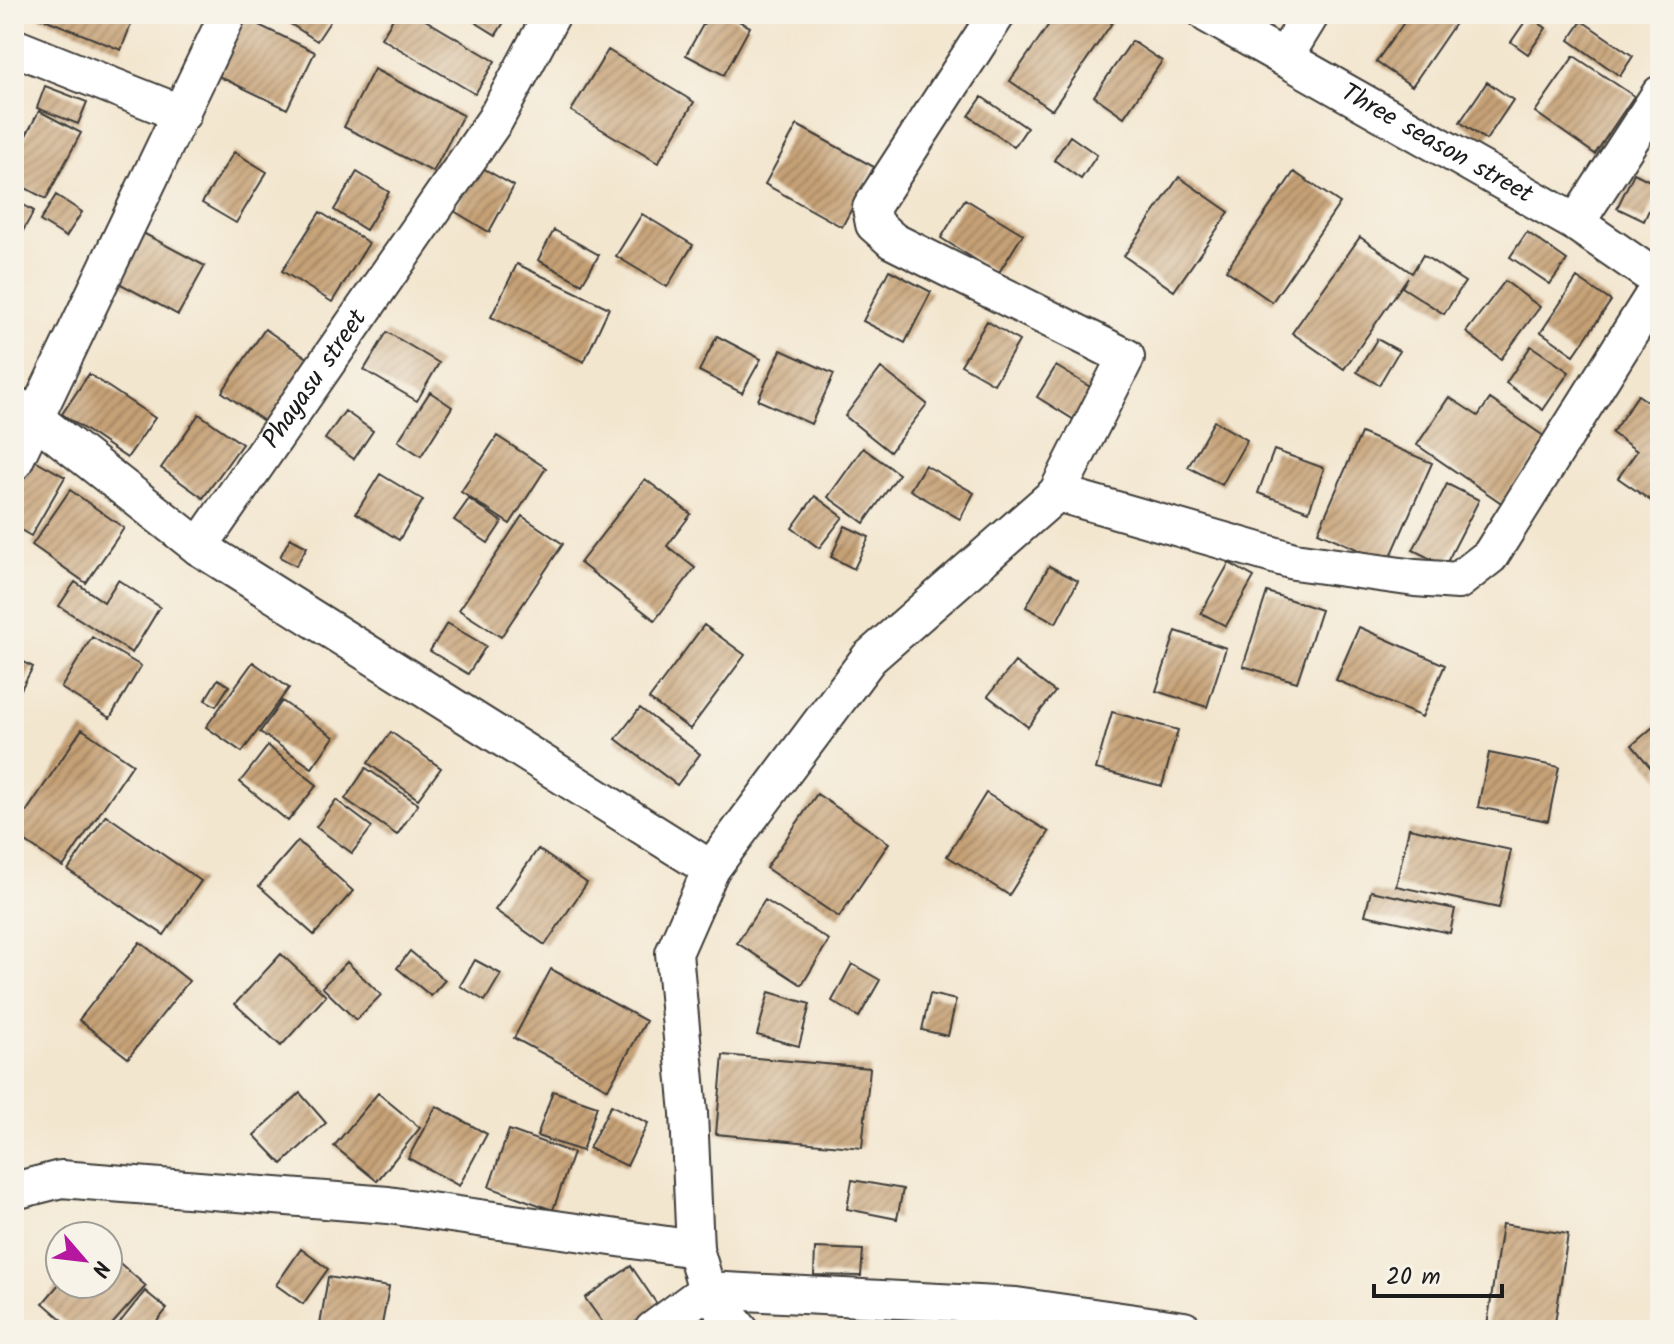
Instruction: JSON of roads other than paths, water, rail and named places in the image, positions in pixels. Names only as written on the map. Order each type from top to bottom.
[{"type":"street","points":[[14,462],[25,411],[182,114],[228,14]]},
{"type":"street","name":"Phayasu street","points":[[199,547],[495,120],[552,14]]},
{"type":"street","points":[[740,1330],[707,1290],[695,1249],[689,1113],[674,953],[711,869],[869,658],[1057,493],[1126,357],[893,241],[874,224],[871,208],[997,14]]},
{"type":"street","name":"Three season street","points":[[1207,14],[1576,223],[1660,283]]},
{"type":"street","points":[[1284,58],[1311,14]]},
{"type":"street","points":[[14,47],[182,114]]},
{"type":"street","points":[[1576,223],[1660,94]]},
{"type":"street","points":[[1057,493],[1294,561],[1458,581],[1490,556],[1660,283]]},
{"type":"street","points":[[25,411],[199,547],[711,869]]},
{"type":"street","points":[[14,1191],[61,1179],[388,1205],[695,1249]]},
{"type":"street","points":[[653,1330],[707,1290],[1016,1306],[1184,1330]]}]
